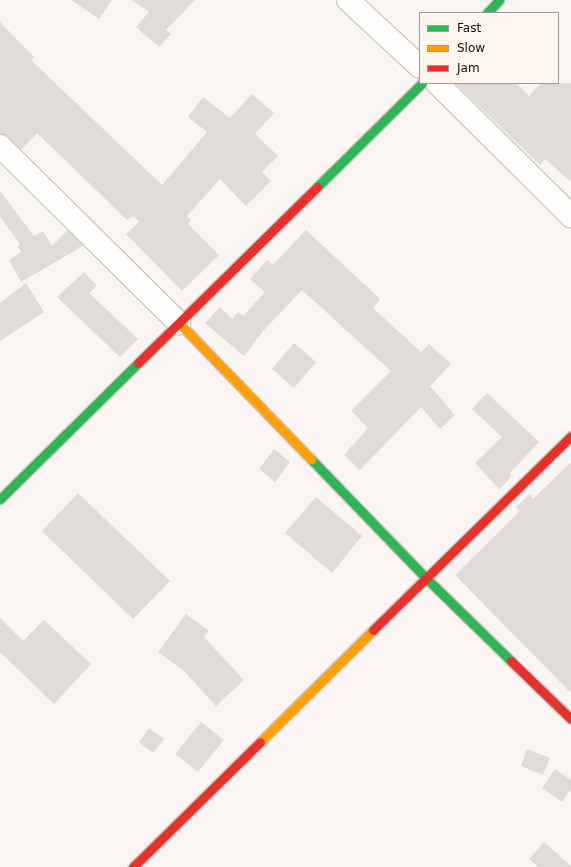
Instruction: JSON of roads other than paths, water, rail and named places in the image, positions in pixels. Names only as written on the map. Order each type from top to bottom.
[{"type":"street","points":[[348,0],[419,66]]},
{"type":"street","points":[[488,12],[499,0]]},
{"type":"street","points":[[0,499],[421,84]]},
{"type":"street","points":[[438,84],[571,216]]},
{"type":"street","points":[[0,146],[179,323],[426,578],[571,719]]},
{"type":"street","points":[[133,867],[571,436]]}]
